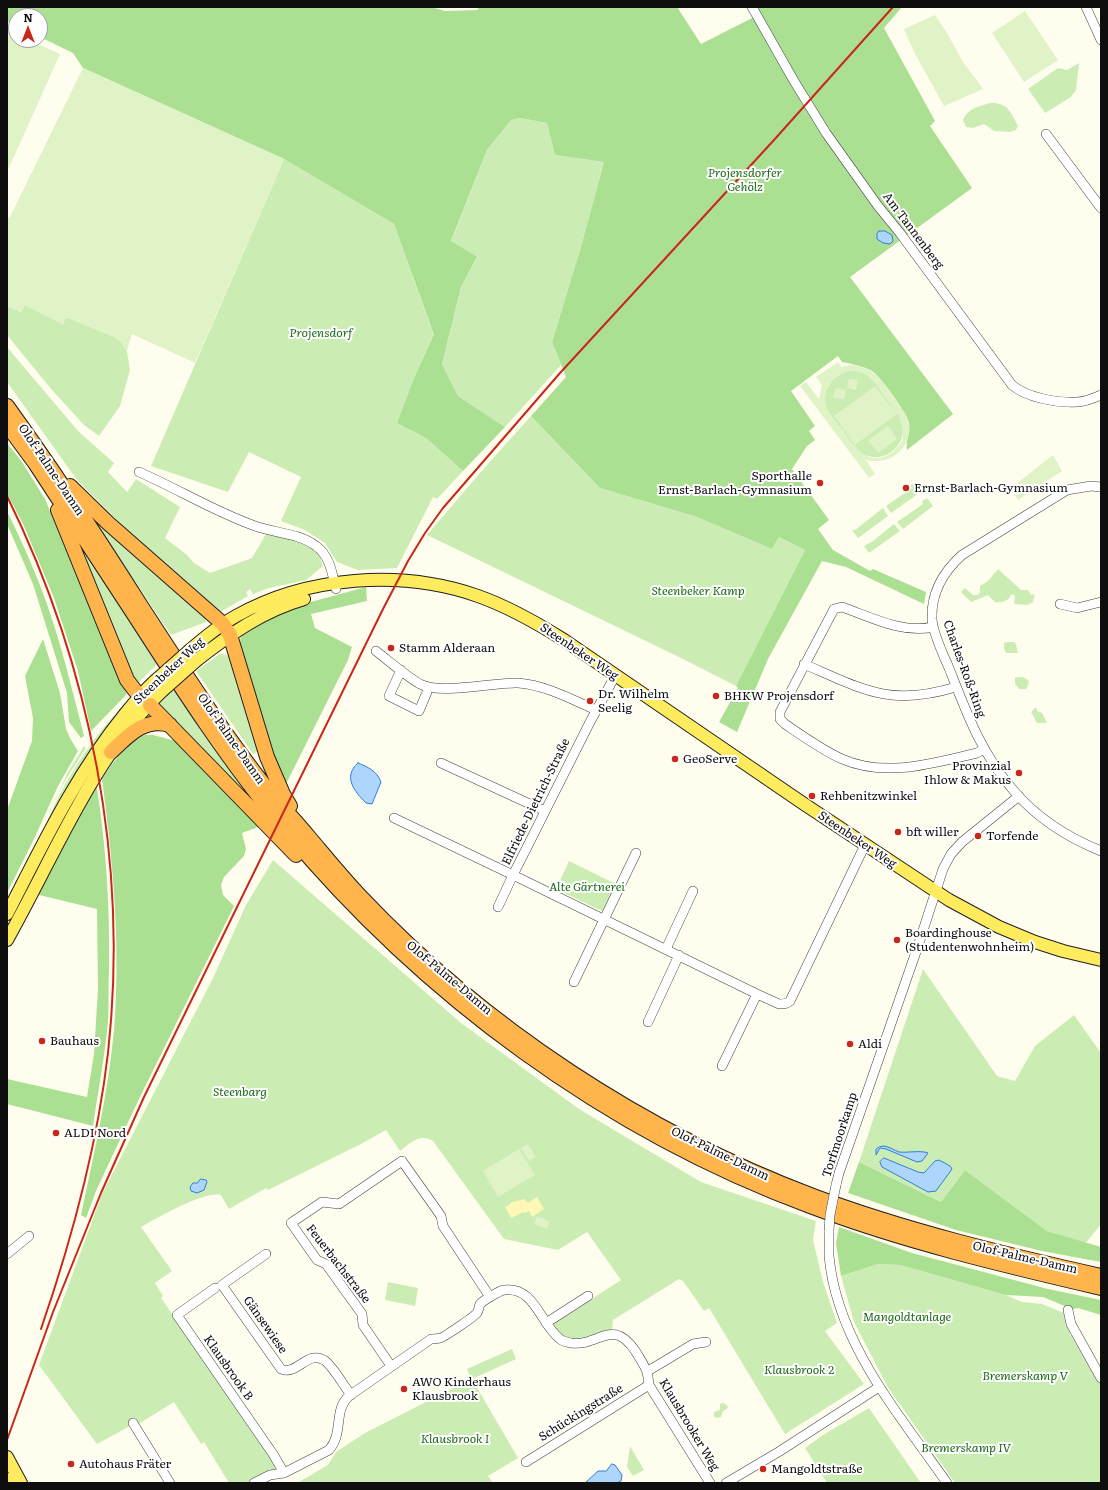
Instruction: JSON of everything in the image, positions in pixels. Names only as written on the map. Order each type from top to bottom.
[{"type":"highway","name":"Olof-Palme-Damm","points":[[7,406],[40,461],[218,741],[285,829],[336,887],[381,933],[426,974],[500,1035],[558,1076],[630,1121],[707,1162],[806,1205],[900,1238],[1008,1267],[1101,1288]]},
{"type":"highway","name":"Olof-Palme-Damm","points":[[7,425],[40,461],[223,730],[266,788],[359,895],[431,964],[479,1005],[564,1067],[636,1111],[711,1151],[768,1177],[852,1210],[952,1241],[1101,1276]]},
{"type":"highway","points":[[40,461],[226,629],[267,757],[282,794],[308,836]]},
{"type":"highway","points":[[40,461],[60,515],[127,680],[145,701],[310,869],[336,887]]},
{"type":"highway","points":[[111,752],[134,731],[143,726],[156,722],[170,725]]},
{"type":"main road","name":"Steenbeker Weg","points":[[7,940],[78,806],[111,752],[145,701],[155,681],[190,650],[226,629],[253,620],[279,607],[335,586],[353,581],[405,581],[466,592],[496,603],[550,631],[935,892],[999,927],[1035,942],[1063,951],[1101,960]]},
{"type":"main road","name":"Steenbeker Weg","points":[[21,913],[9,910],[79,779],[104,741],[145,701],[162,691],[197,660],[226,629]]},
{"type":"main road","points":[[7,1457],[21,1483]]},
{"type":"main road","points":[[7,1479],[9,1483]]},
{"type":"street","name":"Am Tannenberg","points":[[752,7],[794,81],[826,133],[878,206],[900,233],[1012,385],[1027,394],[1051,400],[1078,402],[1101,394]]},
{"type":"street","points":[[1086,7],[1101,40]]},
{"type":"street","points":[[1046,134],[1101,208]]},
{"type":"street","points":[[139,472],[255,526],[296,537],[315,545],[328,560],[335,586]]},
{"type":"street","name":"Charles-Roß-Ring","points":[[1101,487],[1091,486],[1067,490],[962,555],[945,573],[937,590],[933,613],[933,627],[974,732],[997,769],[1019,796],[1055,826],[1068,835],[1101,851]]},
{"type":"street","points":[[1060,604],[1077,608],[1101,602]]},
{"type":"street","points":[[933,627],[922,629],[906,628],[842,607],[836,608],[832,611],[804,664],[780,712],[780,719],[814,744],[837,756],[854,763],[873,767],[904,768],[977,753],[984,749]]},
{"type":"street","points":[[376,651],[421,685],[449,688],[511,683],[538,687],[596,710]]},
{"type":"street","points":[[804,664],[859,688],[886,696],[903,697],[924,695],[956,688]]},
{"type":"street","points":[[401,670],[389,696],[419,711],[427,692]]},
{"type":"street","name":"Elfriede-Dietrich-Straße","points":[[615,676],[544,811],[513,875],[779,1004],[790,1001],[865,845]]},
{"type":"street","points":[[441,763],[544,811]]},
{"type":"street","points":[[935,892],[942,868],[951,854],[971,833],[1019,796]]},
{"type":"street","points":[[394,818],[513,875],[498,907]]},
{"type":"street","points":[[574,982],[636,853]]},
{"type":"street","points":[[666,949],[693,891]]},
{"type":"street","name":"Torfmoorkamp","points":[[935,892],[839,1173],[830,1215],[829,1255],[837,1297],[849,1329],[879,1387],[947,1483]]},
{"type":"street","points":[[648,1022],[679,956]]},
{"type":"street","points":[[722,1066],[757,994]]},
{"type":"street","name":"Feuerbachstraße","points":[[391,1366],[363,1325],[362,1314],[326,1264],[317,1260],[291,1222],[322,1202],[339,1204],[402,1161],[441,1216],[443,1226],[490,1297]]},
{"type":"street","points":[[7,1254],[29,1236]]},
{"type":"street","name":"Gänsewiese","points":[[266,1254],[222,1285],[281,1368],[289,1371],[309,1359],[320,1359],[327,1364],[351,1395]]},
{"type":"street","name":"Klausbrook B","points":[[215,1288],[177,1315],[273,1454],[284,1473]]},
{"type":"street","name":"Klausbrooker Weg","points":[[254,1483],[270,1475],[284,1473],[324,1453],[332,1447],[336,1440],[341,1408],[346,1399],[431,1339],[441,1338],[471,1318],[477,1313],[480,1304],[490,1297],[501,1291],[510,1290],[521,1292],[527,1296],[546,1323],[560,1339],[569,1343],[581,1343],[607,1335],[621,1336],[630,1343],[648,1372],[649,1385],[710,1483]]},
{"type":"street","points":[[546,1323],[588,1296]]},
{"type":"street","points":[[1068,1310],[1071,1324],[1101,1378]]},
{"type":"street","points":[[648,1372],[693,1344],[706,1342]]},
{"type":"street","name":"Schückingstraße","points":[[526,1462],[649,1385]]},
{"type":"street","points":[[726,1483],[780,1451],[879,1387]]},
{"type":"street","points":[[134,1423],[170,1483]]},
{"type":"green space","name":"Projensdorfer Gehölz","points":[[7,7],[431,7],[445,11],[478,10],[478,7],[677,7],[701,44],[756,16],[752,7],[902,7],[884,28],[935,121],[930,126],[972,188],[850,277],[953,414],[907,450],[909,423],[904,412],[893,396],[872,371],[861,366],[842,362],[838,356],[791,391],[815,426],[809,431],[815,440],[807,446],[792,469],[829,520],[818,529],[833,550],[870,571],[873,569],[926,592],[924,604],[846,567],[822,561],[768,659],[737,732],[719,722],[738,688],[736,686],[805,550],[779,537],[772,549],[697,517],[600,488],[531,416],[566,377],[552,342],[581,247],[604,162],[555,155],[547,123],[520,118],[511,120],[487,150],[451,241],[477,257],[461,287],[442,364],[458,396],[505,427],[463,471],[426,438],[397,423],[414,378],[434,335],[394,224],[284,159],[83,68],[73,53],[48,41],[48,8],[8,8],[7,21]]},
{"type":"green space","points":[[1025,11],[1058,60],[1024,82],[992,33]]},
{"type":"green space","points":[[935,15],[963,62],[983,89],[944,106],[914,52],[904,29]]},
{"type":"green space","points":[[7,30],[8,48],[47,48],[60,54],[7,172]]},
{"type":"green space","points":[[1079,63],[1076,90],[1071,97],[1045,113],[1028,89],[1058,68],[1067,70]]},
{"type":"green space","points":[[83,68],[284,159],[195,363],[132,334],[127,351],[121,342],[115,337],[66,317],[63,324],[25,305],[21,312],[7,306],[7,218],[10,217]]},
{"type":"green space","points":[[990,103],[1001,104],[1008,109],[1018,126],[1016,130],[1010,132],[994,131],[984,124],[973,128],[966,127],[963,120],[967,113]]},
{"type":"green space","points":[[520,118],[547,123],[555,155],[604,162],[581,247],[552,342],[561,365],[505,427],[458,396],[442,364],[461,287],[477,258],[451,242],[487,150],[511,120]]},
{"type":"green space","name":"Projensdorf","points":[[284,159],[394,224],[434,336],[414,378],[397,423],[426,438],[463,471],[437,499],[433,497],[397,568],[358,570],[337,562],[325,543],[305,530],[281,521],[301,477],[249,452],[228,492],[151,466]]},
{"type":"green space","points":[[25,305],[63,324],[66,317],[115,337],[121,342],[127,351],[130,370],[120,406],[99,436],[84,425],[51,389],[7,335],[7,306],[21,312]]},
{"type":"green space","points":[[7,347],[78,431],[114,463],[108,472],[127,492],[136,479],[180,507],[165,538],[187,555],[194,563],[210,573],[252,558],[266,534],[296,541],[310,547],[320,557],[323,566],[306,580],[269,588],[253,594],[250,589],[246,592],[248,596],[220,612],[146,549],[77,480],[7,382]]},
{"type":"green space","points":[[838,362],[841,367],[852,365],[862,367],[879,378],[905,413],[909,423],[907,442],[895,455],[887,459],[877,461],[866,460],[875,474],[869,478],[800,386],[806,382],[819,399],[822,385],[816,377]],"holes":[[[855,371],[861,372],[875,383],[895,410],[902,423],[903,437],[900,444],[894,451],[885,456],[877,458],[870,457],[863,453],[851,442],[827,408],[825,402],[826,390],[832,380],[842,373]]]},
{"type":"green space","points":[[848,371],[859,371],[869,376],[900,417],[903,425],[901,440],[891,453],[879,457],[872,457],[857,450],[828,411],[825,398],[828,386],[836,377]]},
{"type":"green space","points":[[849,379],[858,380],[856,390],[847,388]]},
{"type":"green space","points":[[875,386],[897,414],[855,445],[834,416]]},
{"type":"green space","points":[[836,388],[846,390],[844,399],[833,398]]},
{"type":"green space","name":"Steenbeker Kamp","points":[[531,416],[600,488],[697,517],[772,549],[779,537],[805,550],[736,686],[427,535]]},
{"type":"green space","points":[[888,426],[897,439],[878,453],[868,440]]},
{"type":"green space","points":[[7,443],[22,462],[45,499],[127,694],[91,731],[78,671],[54,598],[24,526],[7,493]]},
{"type":"green space","points":[[1053,455],[1062,471],[1018,500],[1011,488]]},
{"type":"green space","points":[[915,482],[922,491],[891,513],[886,506],[912,488],[910,486]]},
{"type":"green space","points":[[927,498],[933,506],[903,529],[897,522],[923,504],[922,501]]},
{"type":"green space","points":[[83,504],[206,615],[206,622],[171,635]]},
{"type":"green space","points":[[883,508],[888,516],[858,538],[852,530],[855,530]]},
{"type":"green space","points":[[7,511],[25,548],[54,625],[84,736],[81,738],[69,722],[67,693],[33,584],[7,524]]},
{"type":"green space","points":[[894,524],[900,531],[869,553],[864,546],[873,541]]},
{"type":"green space","points":[[74,533],[157,664],[136,685]]},
{"type":"green space","points":[[998,569],[1021,590],[1028,590],[1031,595],[1035,594],[1033,602],[1027,605],[1014,604],[1015,596],[1012,594],[1003,602],[995,602],[988,595],[971,602],[961,592],[965,588],[973,595],[978,595],[980,592],[980,586],[988,581]]},
{"type":"green space","points":[[366,587],[367,601],[311,614],[315,628],[352,647],[348,660],[286,784],[271,755],[240,644],[241,632],[296,606]]},
{"type":"green space","points":[[43,639],[60,693],[66,729],[78,751],[58,786],[7,893],[7,810],[32,741],[33,718],[25,676]]},
{"type":"green space","points":[[1014,642],[1016,644],[1018,653],[1006,653],[1004,643]]},
{"type":"green space","points":[[220,654],[233,656],[259,751],[253,754],[196,671]]},
{"type":"green space","points":[[1023,677],[1028,680],[1029,683],[1026,689],[1019,689],[1015,684],[1015,678]]},
{"type":"green space","points":[[174,687],[260,808],[158,703]]},
{"type":"green space","points":[[124,705],[126,707],[42,835],[57,800],[76,766],[99,733]]},
{"type":"green space","points":[[1037,708],[1037,711],[1042,713],[1047,723],[1037,723],[1031,712]]},
{"type":"green space","points":[[145,735],[153,735],[176,741],[261,826],[242,833],[246,849],[244,856],[224,877],[221,885],[223,895],[234,906],[139,1099],[96,1191],[86,1218],[81,1215],[108,1077],[114,1030],[116,998],[117,967],[115,904],[110,841],[102,779],[115,760],[126,748],[138,738]]},
{"type":"green space","points":[[84,746],[86,748],[63,784],[45,821],[68,772]]},
{"type":"green space","points":[[96,782],[107,875],[109,969],[107,1034],[93,1126],[7,1104],[7,1079],[87,1097],[94,1054],[98,989],[97,909],[35,894]]},
{"type":"green space","points":[[273,860],[461,1023],[579,1109],[701,1182],[816,1221],[813,1240],[823,1282],[837,1323],[825,1331],[864,1384],[785,1434],[709,1308],[704,1311],[683,1281],[679,1279],[613,1320],[612,1330],[578,1339],[565,1337],[553,1324],[621,1280],[587,1232],[558,1250],[504,1239],[433,1141],[424,1138],[415,1140],[400,1151],[386,1130],[268,1190],[266,1188],[229,1209],[221,1195],[203,1197],[181,1206],[141,1227],[172,1271],[155,1283],[163,1296],[161,1298],[282,1473],[254,1483],[229,1483],[204,1442],[201,1444],[174,1402],[132,1428],[130,1426],[97,1444],[39,1365],[102,1194],[213,978],[246,905]]},
{"type":"green space","name":"Alte Gärtnerei","points":[[569,861],[618,885],[604,912],[556,889]]},
{"type":"green space","points":[[923,969],[997,1076],[1015,1081],[1035,1046],[1074,1015],[1101,1053],[1101,1224],[1086,1243],[1047,1231],[965,1170],[941,1202],[859,1162]]},
{"type":"green space","points":[[528,1144],[536,1157],[529,1161],[521,1148]]},
{"type":"green space","points":[[519,1149],[535,1175],[498,1197],[483,1171]]},
{"type":"green space","points":[[859,1162],[941,1202],[965,1170],[1047,1231],[1101,1247],[1101,1262],[1042,1251],[956,1230],[848,1193]]},
{"type":"green space","points":[[537,1216],[550,1222],[547,1229],[534,1224]]},
{"type":"green space","points":[[839,1227],[912,1253],[1048,1289],[1101,1300],[1101,1315],[1078,1308],[1068,1310],[1067,1307],[1043,1297],[1006,1295],[900,1265],[878,1264],[841,1276],[836,1243]]},
{"type":"green space","points":[[878,1264],[900,1265],[1006,1295],[1022,1302],[1042,1304],[1064,1313],[1070,1334],[1101,1384],[1101,1483],[955,1483],[887,1386],[854,1322],[841,1276]]},
{"type":"green space","points":[[388,1282],[418,1288],[415,1306],[385,1300]]},
{"type":"green space","name":"Klausbrook I","points":[[512,1349],[516,1359],[472,1379],[518,1458],[488,1476],[493,1483],[297,1483],[328,1465],[336,1452],[365,1433],[471,1379],[467,1369]]},
{"type":"green space","points":[[723,1403],[727,1405],[728,1408],[723,1411],[721,1417],[716,1418],[714,1416],[714,1412],[720,1410],[720,1404]]},
{"type":"green space","points":[[869,1408],[921,1483],[827,1483],[805,1448],[823,1435]]},
{"type":"green space","points":[[630,1446],[644,1470],[633,1476],[627,1467]]},
{"type":"sand","points":[[537,1197],[544,1209],[532,1217],[529,1211],[511,1218],[505,1207],[513,1202],[524,1199],[528,1203]]},
{"type":"water","points":[[879,231],[885,231],[892,235],[893,241],[890,244],[883,243],[877,239],[877,234]]},
{"type":"water","points":[[358,763],[375,772],[381,782],[372,804],[366,803],[354,789],[352,784],[351,774],[353,768]]},
{"type":"water","points":[[884,1146],[899,1152],[928,1153],[922,1161],[917,1162],[886,1149],[880,1148],[876,1155],[876,1149]]},
{"type":"water","points":[[884,1158],[924,1173],[935,1161],[939,1160],[950,1166],[952,1169],[936,1191],[928,1192],[882,1167],[880,1162]]},
{"type":"water","points":[[201,1179],[206,1180],[207,1182],[204,1190],[197,1193],[191,1191],[190,1187],[193,1183],[197,1183]]},
{"type":"water","points":[[612,1464],[615,1465],[622,1475],[621,1481],[617,1483],[585,1483],[598,1471],[606,1471]]},
{"type":"railway","points":[[7,1440],[53,1312],[101,1193],[144,1097],[383,609],[408,561],[425,533],[443,508],[560,373],[774,140],[893,7]]},
{"type":"railway","points":[[7,496],[36,561],[61,628],[81,697],[97,767],[107,838],[113,910],[113,982],[108,1053],[97,1124],[73,1227],[41,1329]]},
{"type":"place","name":"Sporthalle Ernst-Barlach-Gymnasium","points":[[820,483]]},
{"type":"place","name":"Ernst-Barlach-Gymnasium","points":[[906,488]]},
{"type":"place","name":"Stamm Alderaan","points":[[391,648]]},
{"type":"place","name":"BHKW Projensdorf","points":[[716,696]]},
{"type":"place","name":"Dr. Wilhelm Seelig","points":[[590,701]]},
{"type":"place","name":"GeoServe","points":[[675,759]]},
{"type":"place","name":"Provinzial Ihlow & Makus","points":[[1019,773]]},
{"type":"place","name":"Rehbenitzwinkel","points":[[812,796]]},
{"type":"place","name":"bft willer","points":[[898,832]]},
{"type":"place","name":"Torfende","points":[[978,836]]},
{"type":"place","name":"Boardinghouse (Studentenwohnheim)","points":[[897,940]]},
{"type":"place","name":"Bauhaus","points":[[42,1041]]},
{"type":"place","name":"Aldi","points":[[850,1044]]},
{"type":"place","name":"ALDI Nord","points":[[56,1133]]},
{"type":"place","name":"AWO Kinderhaus Klausbrook","points":[[404,1389]]},
{"type":"place","name":"Autohaus Fräter","points":[[71,1464]]},
{"type":"place","name":"Mangoldtstraße","points":[[763,1469]]},
{"type":"park label","name":"Steenbarg","points":[[240,1092]]},
{"type":"park label","name":"Mangoldtanlage","points":[[907,1317]]},
{"type":"park label","name":"Klausbrook 2","points":[[799,1370]]},
{"type":"park label","name":"Bremerskamp V","points":[[1025,1376]]},
{"type":"park label","name":"Bremerskamp IV","points":[[966,1448]]}]
